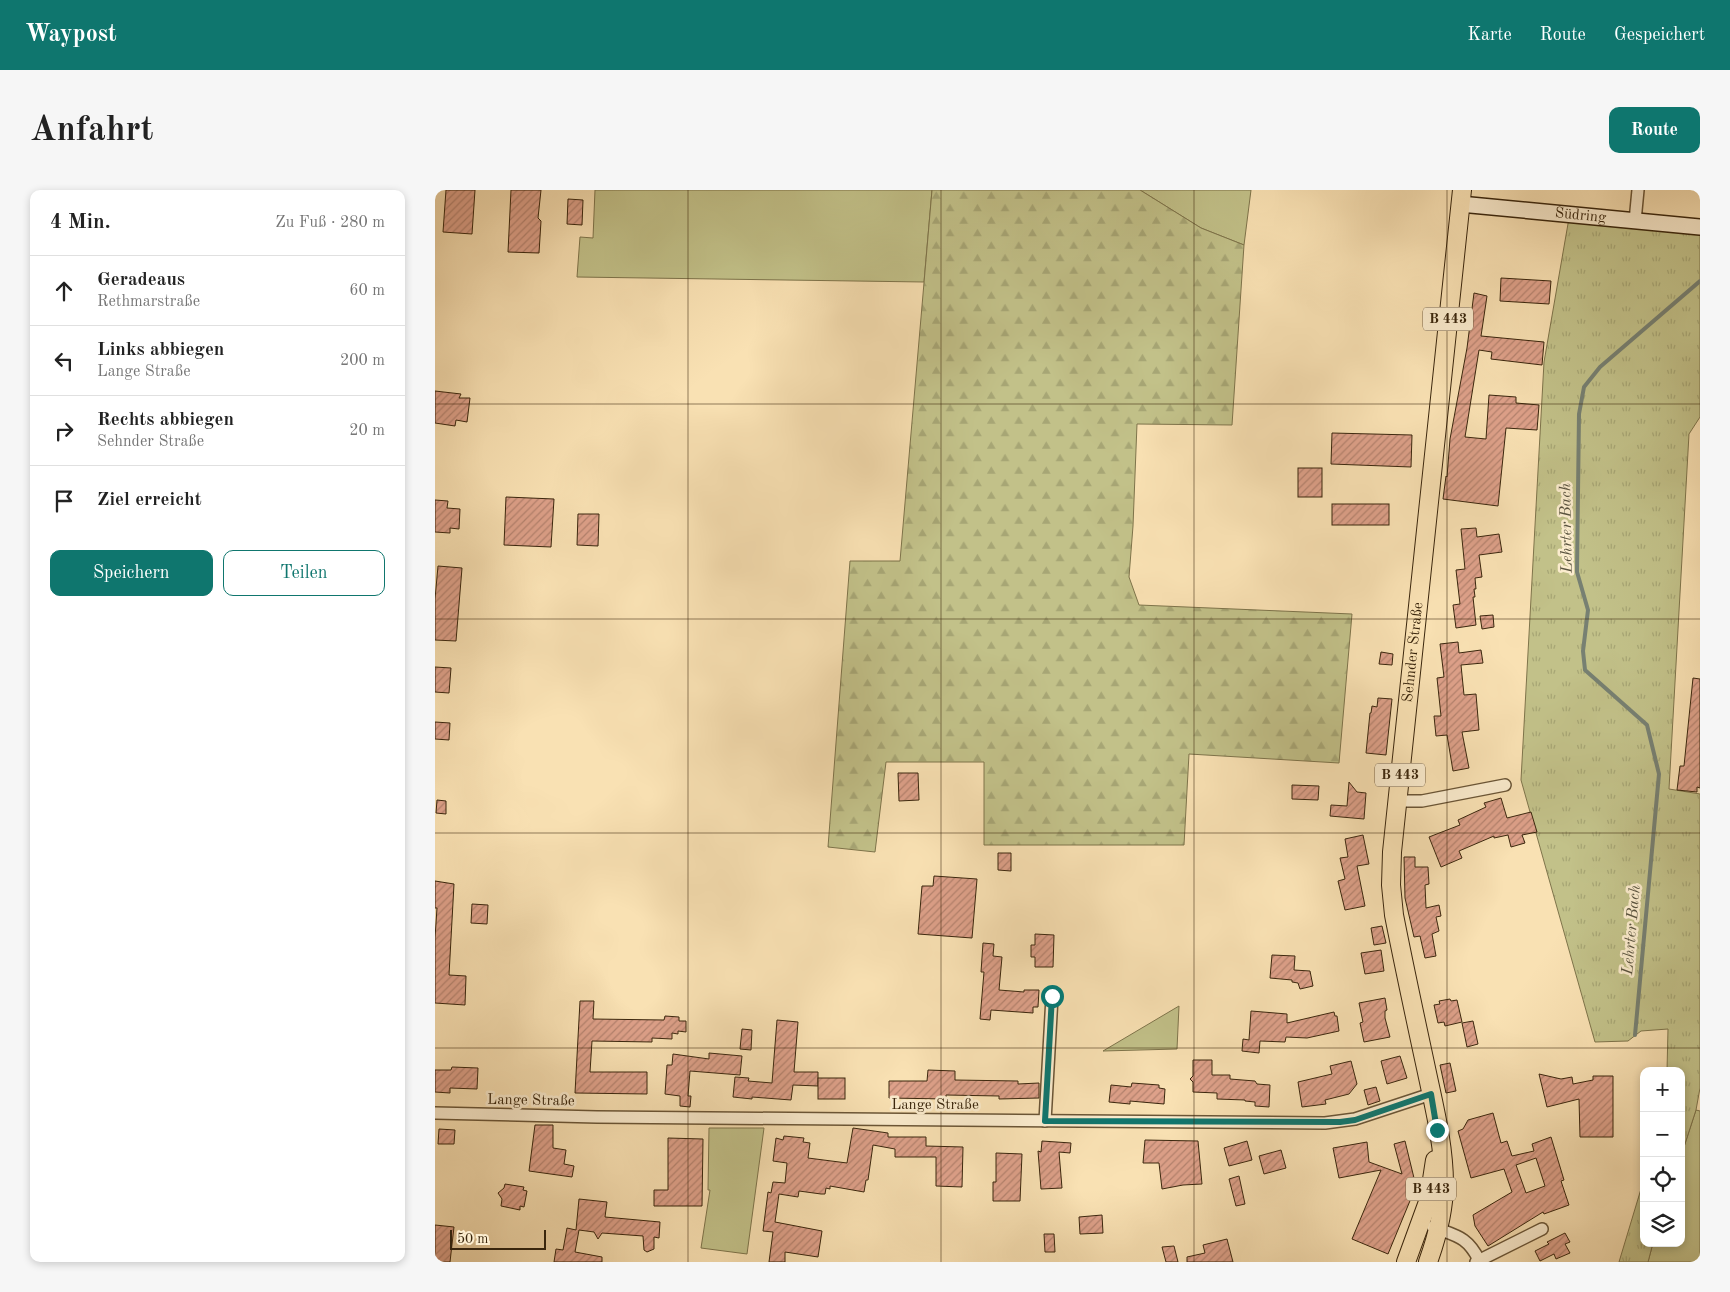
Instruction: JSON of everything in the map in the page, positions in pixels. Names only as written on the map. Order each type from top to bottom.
[{"type":"main road","name":"Sehnder Straße","points":[[1428,1262],[1438,1229],[1444,1186],[1441,1146],[1394,915],[1391,885],[1392,852],[1461,197]]},
{"type":"main road","name":"Sehnder Straße","points":[[1407,1262],[1429,1199],[1436,1158],[1437,1130],[1435,1112]]},
{"type":"street","points":[[1635,221],[1638,190]]},
{"type":"street","name":"Südring","points":[[1461,197],[1635,221],[1700,227]]},
{"type":"street","points":[[1397,801],[1422,801],[1505,785]]},
{"type":"street","points":[[1045,1121],[1052,996]]},
{"type":"street","name":"Lange Straße","points":[[435,1114],[1045,1121],[1340,1122],[1355,1120],[1431,1094]]},
{"type":"street","points":[[1422,1222],[1462,1238],[1469,1244],[1478,1261],[1542,1229]]},
{"type":"green space","points":[[595,190],[932,190],[924,282],[577,277],[580,237],[593,238]]},
{"type":"green space","points":[[932,190],[1140,190],[1201,228],[1244,245],[1232,425],[1137,424],[1129,577],[1139,605],[1352,614],[1339,763],[1189,754],[1184,845],[984,845],[984,762],[886,762],[875,852],[828,847],[850,561],[900,561]]},
{"type":"green space","points":[[1140,190],[1251,190],[1244,245],[1201,228]]},
{"type":"green space","points":[[1569,218],[1700,232],[1700,417],[1689,434],[1669,789],[1700,794],[1700,1088],[1696,1110],[1685,1144],[1685,1067],[1667,1067],[1668,1029],[1641,1031],[1628,1041],[1595,1042],[1521,780],[1544,362]]},
{"type":"green space","points":[[1179,1006],[1177,1049],[1103,1051]]},
{"type":"green space","points":[[1696,1110],[1700,1111],[1700,1262],[1648,1262],[1652,1247],[1685,1247],[1685,1144]]},
{"type":"green space","points":[[709,1128],[764,1128],[747,1254],[701,1248],[710,1190],[708,1190]]},
{"type":"green space","points":[[1640,1192],[1640,1247],[1652,1247],[1648,1262],[1619,1262]]},
{"type":"building","points":[[446,190],[475,190],[472,234],[443,232]]},
{"type":"building","points":[[511,190],[541,190],[538,218],[541,221],[539,253],[508,252]]},
{"type":"building","points":[[568,199],[583,200],[582,225],[567,224]]},
{"type":"building","points":[[1501,278],[1551,281],[1549,304],[1500,301]]},
{"type":"building","points":[[1474,293],[1487,296],[1481,336],[1544,342],[1542,365],[1491,359],[1492,352],[1479,350],[1465,437],[1486,439],[1489,395],[1516,397],[1516,403],[1539,405],[1537,430],[1506,428],[1498,506],[1443,499],[1450,439],[1467,348]]},
{"type":"building","points":[[435,391],[461,394],[459,398],[470,398],[467,422],[456,420],[455,426],[435,423]]},
{"type":"building","points":[[1332,433],[1412,435],[1411,467],[1331,464]]},
{"type":"building","points":[[1298,468],[1322,468],[1322,497],[1298,497]]},
{"type":"building","points":[[506,497],[554,499],[551,547],[504,545]]},
{"type":"building","points":[[435,500],[448,501],[447,508],[460,509],[459,529],[450,528],[450,533],[435,532]]},
{"type":"building","points":[[1332,504],[1389,504],[1389,525],[1332,525]]},
{"type":"building","points":[[578,514],[599,514],[598,546],[577,545]]},
{"type":"building","points":[[1476,528],[1477,537],[1499,534],[1502,552],[1479,555],[1482,577],[1475,578],[1476,589],[1474,589],[1475,597],[1473,597],[1476,625],[1456,628],[1453,605],[1460,604],[1456,570],[1465,569],[1461,529]]},
{"type":"building","points":[[438,566],[462,568],[456,641],[435,640],[435,599]]},
{"type":"building","points":[[1493,615],[1494,627],[1482,629],[1480,616]]},
{"type":"building","points":[[1458,642],[1459,653],[1481,650],[1483,663],[1461,665],[1464,695],[1476,694],[1479,730],[1462,732],[1469,768],[1453,771],[1447,735],[1436,736],[1434,716],[1441,716],[1437,678],[1444,677],[1440,644]]},
{"type":"building","points":[[1381,652],[1393,654],[1392,665],[1379,664]]},
{"type":"building","points":[[435,667],[451,668],[449,693],[435,692]]},
{"type":"building","points":[[1693,678],[1700,679],[1700,788],[1697,787],[1697,792],[1677,790],[1680,766],[1684,766]]},
{"type":"building","points":[[1378,698],[1392,699],[1386,755],[1366,753],[1370,713],[1372,706],[1377,707]]},
{"type":"building","points":[[435,722],[450,723],[449,740],[435,739]]},
{"type":"building","points":[[898,773],[918,773],[919,800],[899,801]]},
{"type":"building","points":[[1349,782],[1357,792],[1366,793],[1364,819],[1330,816],[1331,805],[1347,806]]},
{"type":"building","points":[[1292,785],[1319,786],[1318,800],[1292,799]]},
{"type":"building","points":[[1501,798],[1507,818],[1531,812],[1537,832],[1522,835],[1525,843],[1511,847],[1508,835],[1494,838],[1494,836],[1459,851],[1462,858],[1441,867],[1429,837],[1460,825],[1458,820],[1486,807],[1484,803]]},
{"type":"building","points":[[437,800],[446,801],[446,814],[436,813]]},
{"type":"building","points":[[1363,835],[1369,864],[1357,866],[1365,906],[1345,910],[1338,881],[1345,879],[1340,858],[1348,857],[1345,839]]},
{"type":"building","points":[[998,853],[1011,853],[1011,871],[998,870]]},
{"type":"building","points":[[1404,857],[1415,857],[1415,867],[1428,867],[1429,884],[1425,885],[1426,908],[1439,905],[1441,916],[1436,917],[1439,931],[1432,934],[1436,956],[1425,958],[1420,936],[1414,937],[1405,898]]},
{"type":"building","points":[[934,876],[977,879],[972,938],[918,934],[922,886],[933,886]]},
{"type":"building","points":[[435,881],[454,884],[449,975],[466,976],[465,1005],[435,1003],[437,908],[435,908]]},
{"type":"building","points":[[472,904],[488,905],[487,924],[471,923]]},
{"type":"building","points":[[1382,926],[1386,943],[1374,945],[1371,928]]},
{"type":"building","points":[[1035,934],[1054,935],[1053,967],[1035,967],[1035,957],[1031,957],[1031,945],[1035,945]]},
{"type":"building","points":[[983,943],[994,944],[993,956],[1002,957],[999,990],[1024,992],[1024,990],[1039,990],[1038,1007],[1033,1007],[1033,1013],[991,1010],[990,1020],[980,1019],[984,972],[981,972]]},
{"type":"building","points":[[1381,950],[1384,971],[1365,974],[1361,953]]},
{"type":"building","points":[[1272,955],[1295,956],[1294,970],[1310,971],[1313,986],[1300,989],[1298,983],[1292,982],[1292,980],[1270,978]]},
{"type":"building","points":[[1385,998],[1387,1010],[1385,1011],[1385,1018],[1390,1037],[1364,1042],[1360,1023],[1363,1022],[1359,1003]]},
{"type":"building","points":[[1450,999],[1451,1001],[1457,1000],[1462,1022],[1445,1026],[1444,1022],[1438,1023],[1434,1005],[1440,1004],[1439,1001]]},
{"type":"building","points":[[580,1001],[594,1001],[593,1019],[664,1020],[665,1016],[679,1017],[679,1021],[686,1021],[686,1032],[678,1031],[678,1034],[672,1033],[672,1039],[652,1038],[652,1042],[592,1041],[590,1072],[647,1072],[647,1094],[575,1093]]},
{"type":"building","points":[[1251,1011],[1287,1014],[1287,1023],[1334,1012],[1335,1016],[1337,1016],[1339,1031],[1307,1038],[1286,1037],[1285,1042],[1260,1041],[1259,1053],[1242,1051],[1243,1039],[1249,1040]]},
{"type":"building","points":[[777,1020],[798,1022],[794,1072],[818,1072],[818,1086],[793,1085],[791,1100],[733,1097],[735,1077],[749,1078],[748,1081],[772,1083]]},
{"type":"building","points":[[1473,1021],[1478,1044],[1467,1047],[1462,1023]]},
{"type":"building","points":[[742,1029],[752,1030],[751,1050],[740,1049]]},
{"type":"building","points":[[709,1053],[742,1056],[740,1075],[690,1071],[688,1096],[691,1096],[690,1107],[680,1106],[680,1096],[665,1094],[667,1065],[672,1065],[673,1054],[709,1059]]},
{"type":"building","points":[[1400,1056],[1407,1078],[1387,1084],[1381,1061]]},
{"type":"building","points":[[1193,1060],[1212,1060],[1212,1075],[1230,1075],[1230,1079],[1255,1081],[1257,1084],[1270,1085],[1269,1107],[1255,1106],[1255,1102],[1245,1100],[1217,1099],[1217,1093],[1193,1092],[1193,1082],[1190,1079],[1193,1076]]},
{"type":"building","points":[[1351,1061],[1357,1084],[1349,1094],[1325,1100],[1326,1104],[1302,1107],[1298,1082],[1332,1074],[1330,1066]]},
{"type":"building","points":[[1450,1063],[1456,1091],[1446,1093],[1440,1065]]},
{"type":"building","points":[[452,1067],[478,1068],[477,1089],[450,1088],[450,1093],[435,1092],[435,1070],[451,1070]]},
{"type":"building","points":[[928,1070],[955,1071],[955,1080],[1018,1081],[1018,1084],[1039,1083],[1039,1098],[999,1099],[999,1096],[946,1095],[946,1099],[889,1098],[889,1081],[927,1081]]},
{"type":"building","points":[[1539,1074],[1561,1079],[1572,1077],[1573,1084],[1593,1080],[1593,1076],[1613,1076],[1613,1137],[1580,1137],[1579,1099],[1547,1107]]},
{"type":"building","points":[[818,1078],[845,1078],[845,1099],[818,1099]]},
{"type":"building","points":[[1132,1083],[1159,1085],[1159,1088],[1165,1089],[1164,1104],[1130,1101],[1130,1104],[1109,1102],[1111,1085],[1131,1087]]},
{"type":"building","points":[[1376,1087],[1380,1101],[1368,1105],[1364,1090]]},
{"type":"building","points":[[1493,1113],[1501,1143],[1507,1141],[1512,1156],[1534,1151],[1532,1144],[1551,1137],[1564,1180],[1561,1181],[1569,1205],[1544,1214],[1543,1212],[1488,1246],[1475,1226],[1473,1215],[1512,1192],[1504,1169],[1471,1178],[1458,1131],[1463,1129],[1468,1120]],"holes":[[[1536,1158],[1545,1186],[1526,1193],[1516,1165]]]},
{"type":"building","points":[[535,1125],[553,1125],[553,1148],[566,1150],[564,1164],[574,1166],[572,1177],[529,1171]]},
{"type":"building","points":[[853,1128],[888,1133],[888,1137],[926,1137],[926,1146],[963,1147],[962,1187],[936,1186],[936,1157],[895,1157],[895,1149],[873,1145],[868,1180],[866,1180],[864,1192],[830,1186],[830,1189],[826,1188],[825,1194],[799,1191],[798,1197],[779,1194],[775,1222],[822,1231],[818,1257],[785,1252],[785,1262],[769,1262],[773,1232],[763,1231],[768,1192],[771,1193],[773,1182],[785,1183],[787,1163],[773,1161],[776,1138],[783,1140],[784,1136],[804,1138],[803,1142],[810,1143],[808,1158],[847,1163]]},
{"type":"building","points":[[439,1129],[455,1130],[454,1144],[438,1144]]},
{"type":"building","points":[[668,1138],[703,1139],[702,1206],[654,1206],[654,1190],[668,1190]]},
{"type":"building","points":[[1145,1140],[1198,1141],[1202,1184],[1162,1189],[1159,1163],[1143,1163]]},
{"type":"building","points":[[1042,1141],[1071,1143],[1070,1153],[1059,1152],[1062,1188],[1041,1189],[1038,1151],[1041,1152]]},
{"type":"building","points":[[1247,1141],[1252,1160],[1229,1166],[1224,1148]]},
{"type":"building","points":[[1405,1141],[1414,1178],[1419,1179],[1388,1254],[1352,1239],[1381,1170],[1339,1178],[1333,1148],[1367,1142],[1369,1162],[1402,1174],[1394,1144]]},
{"type":"building","points":[[1281,1150],[1286,1168],[1264,1174],[1259,1156]]},
{"type":"building","points":[[996,1153],[1022,1154],[1020,1201],[993,1201],[993,1182],[996,1182]]},
{"type":"building","points":[[1239,1176],[1245,1204],[1236,1206],[1229,1179]]},
{"type":"building","points":[[505,1184],[524,1187],[523,1190],[527,1191],[524,1207],[520,1206],[520,1210],[501,1206],[502,1199],[498,1193],[504,1188]]},
{"type":"building","points":[[579,1199],[607,1202],[605,1217],[660,1222],[659,1238],[654,1237],[654,1249],[647,1252],[644,1250],[643,1236],[602,1233],[598,1239],[594,1232],[579,1230],[575,1252],[602,1257],[602,1262],[554,1262],[556,1249],[563,1250],[567,1228],[576,1230]]},
{"type":"building","points":[[1102,1215],[1103,1233],[1080,1234],[1079,1217]]},
{"type":"building","points":[[435,1225],[454,1227],[450,1262],[435,1262]]},
{"type":"building","points":[[1565,1233],[1570,1242],[1565,1244],[1570,1253],[1556,1259],[1554,1254],[1540,1261],[1535,1251],[1549,1244],[1547,1242]]},
{"type":"building","points":[[1044,1234],[1054,1234],[1055,1252],[1045,1252]]},
{"type":"building","points":[[1227,1239],[1233,1262],[1187,1262],[1187,1257],[1205,1253],[1203,1245]]},
{"type":"building","points":[[1174,1246],[1178,1262],[1166,1262],[1162,1247]]},
{"type":"waterway","name":"Lehrter Bach","points":[[1635,1035],[1659,774],[1647,725],[1585,670],[1583,651],[1588,610],[1577,572],[1579,414],[1584,387],[1600,367],[1700,281]]},
{"type":"route","points":[[1052,996],[1045,1121],[1340,1122],[1355,1120],[1431,1094],[1437,1130]]}]
